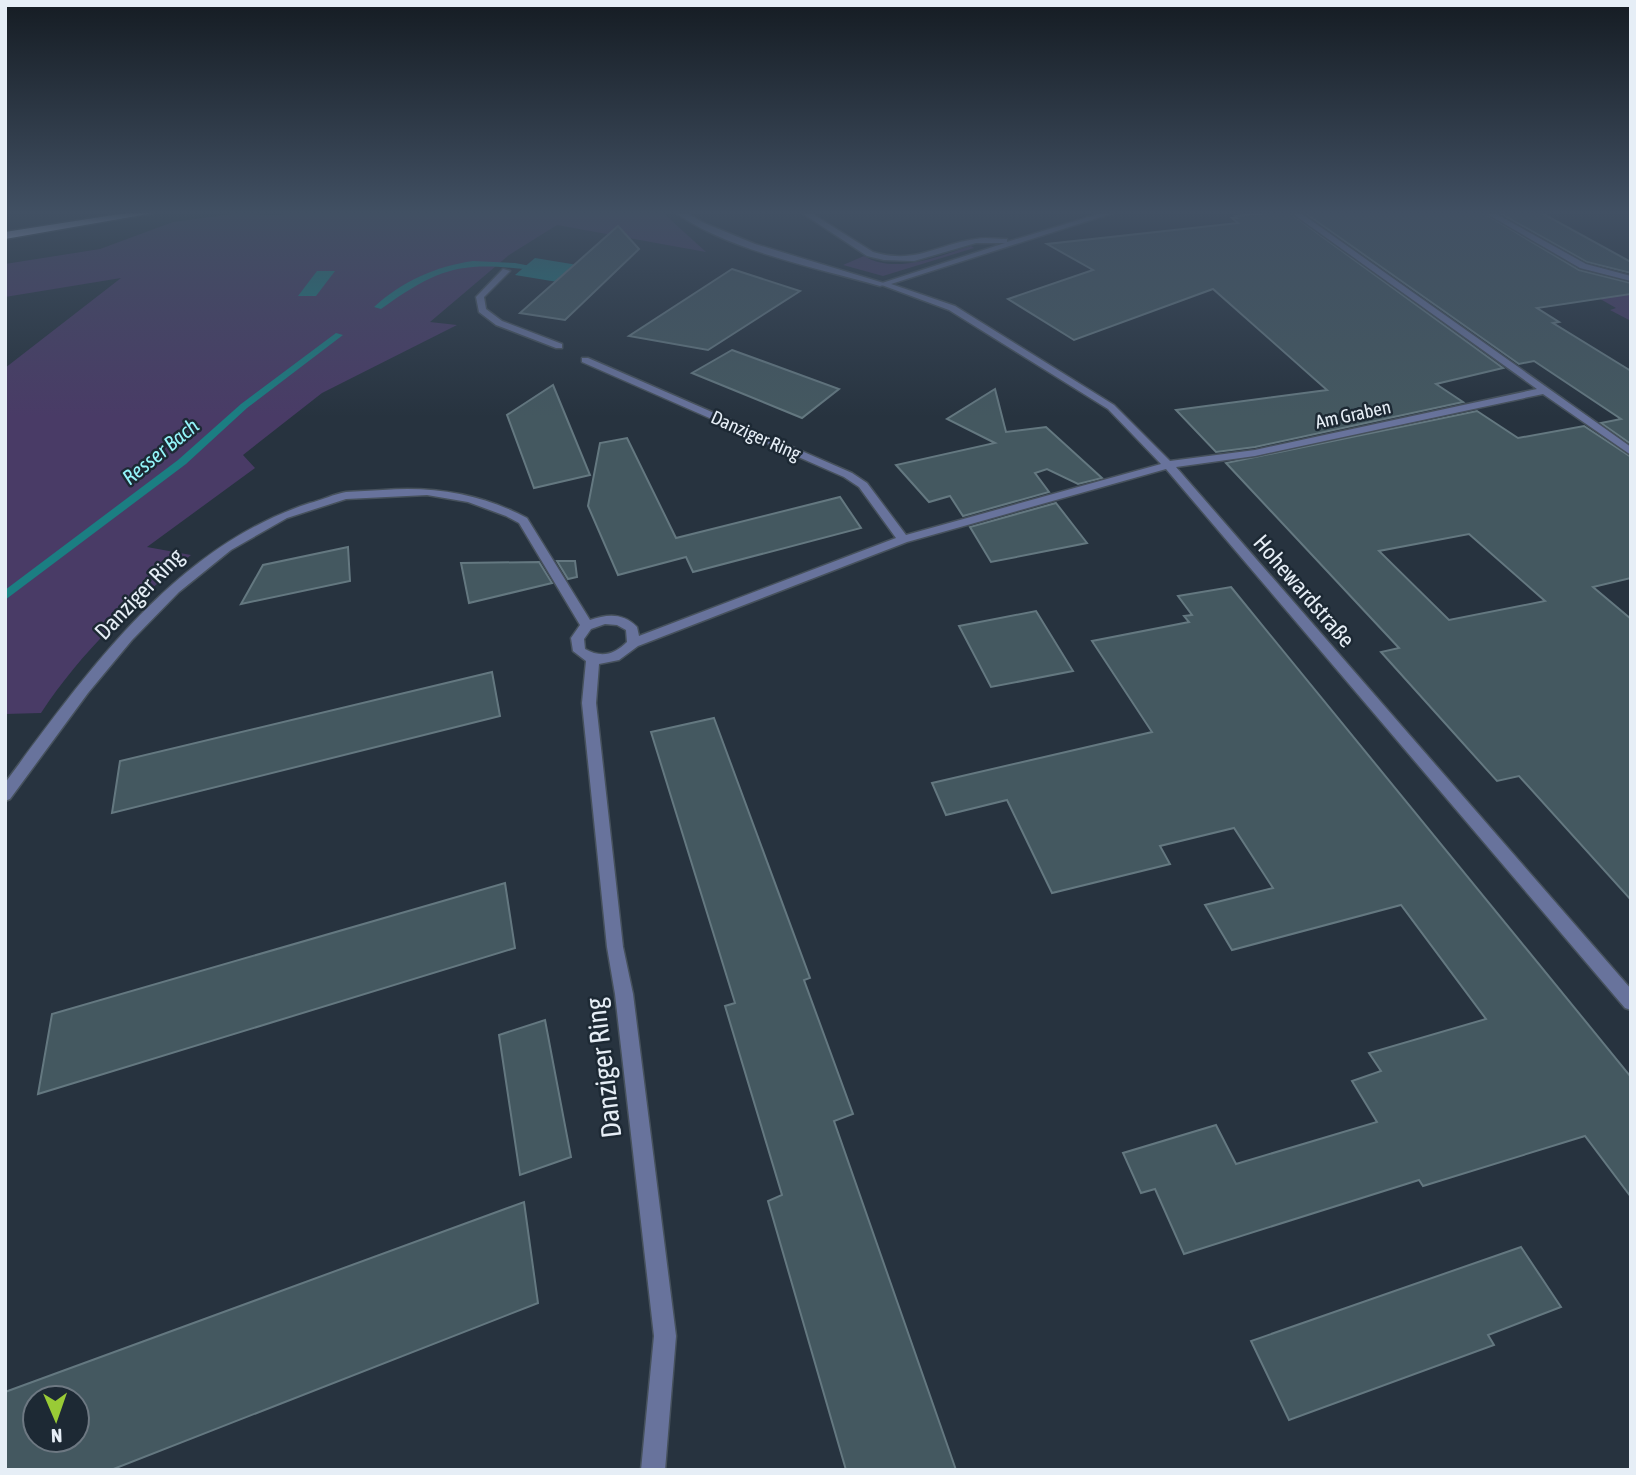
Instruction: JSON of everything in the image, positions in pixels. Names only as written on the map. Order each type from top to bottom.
[{"type":"street","points":[[497,280],[480,297],[482,310],[499,323],[559,346]]},
{"type":"street","name":"Hohewardstraße","points":[[869,280],[952,308],[1111,407],[1168,466],[1631,1002]]},
{"type":"street","points":[[883,284],[896,280]]},
{"type":"street","points":[[1389,280],[1631,452]]},
{"type":"street","name":"Danziger Ring","points":[[585,360],[848,475],[863,485],[903,539]]},
{"type":"street","name":"Am Graben","points":[[1168,466],[1268,450],[1543,391]]},
{"type":"street","points":[[633,643],[634,630],[622,621],[604,620],[587,626],[577,638],[579,651],[593,659],[621,655],[633,643],[903,539],[1168,466]]},
{"type":"street","name":"Danziger Ring","points":[[5,795],[50,732],[118,648],[164,597],[203,563],[248,533],[311,505],[376,490],[395,490],[457,495],[510,512],[523,521],[587,626]]},
{"type":"street","name":"Danziger Ring","points":[[593,659],[589,703],[615,947],[624,993],[665,1336],[653,1470]]},
{"type":"shaded area","points":[[5,280],[110,280],[5,297]]},
{"type":"shaded area","points":[[119,280],[480,280],[430,322],[457,325],[322,393],[243,455],[255,468],[147,547],[191,555],[149,591],[91,648],[41,713],[5,714],[5,368]]},
{"type":"shaded area","points":[[310,280],[328,280],[316,296],[298,296]]},
{"type":"shaded area","points":[[544,280],[604,280],[594,288]]},
{"type":"shaded area","points":[[1567,280],[1631,284],[1631,321],[1610,310],[1616,308]]},
{"type":"building","points":[[557,280],[607,280],[565,320],[520,313]]},
{"type":"building","points":[[715,280],[765,280],[800,291],[708,350],[629,336]]},
{"type":"building","points":[[1064,280],[1382,280],[1503,368],[1436,384],[1463,402],[1255,447],[1216,452],[1176,410],[1327,390],[1213,289],[1074,340],[1008,299]]},
{"type":"building","points":[[1400,280],[1618,280],[1631,283],[1631,294],[1537,308],[1559,322],[1553,323],[1631,371],[1631,444],[1601,423],[1621,419],[1534,361],[1519,364]]},
{"type":"building","points":[[732,350],[839,389],[802,418],[692,373]]},
{"type":"building","points":[[553,385],[590,475],[534,488],[507,415]]},
{"type":"building","points":[[995,389],[1006,432],[1046,427],[1102,478],[1078,484],[1047,469],[1035,473],[1049,492],[963,516],[950,496],[929,502],[896,465],[995,443],[947,419]]},
{"type":"building","points":[[1477,411],[1518,438],[1584,426],[1631,457],[1631,578],[1593,587],[1631,619],[1631,900],[1519,776],[1497,781],[1381,652],[1399,648],[1226,463]],"holes":[[[1469,534],[1545,601],[1449,620],[1379,551]]]},
{"type":"building","points":[[627,438],[676,538],[840,497],[861,528],[693,572],[686,557],[618,575],[588,506],[600,443]]},
{"type":"building","points":[[1056,503],[1087,543],[991,562],[970,527]]},
{"type":"building","points":[[348,547],[350,581],[241,604],[263,565]]},
{"type":"building","points":[[557,561],[575,561],[577,577],[568,579]]},
{"type":"building","points":[[539,562],[552,583],[469,603],[461,563]]},
{"type":"building","points":[[1231,587],[1631,1077],[1631,1197],[1585,1136],[1423,1186],[1419,1180],[1184,1254],[1155,1189],[1141,1193],[1123,1153],[1216,1125],[1236,1164],[1377,1122],[1352,1081],[1381,1071],[1369,1053],[1486,1019],[1401,905],[1232,950],[1205,905],[1273,888],[1234,828],[1160,846],[1170,864],[1052,893],[1007,800],[946,815],[932,783],[1152,732],[1092,641],[1189,622],[1184,616],[1192,615],[1178,596]]},
{"type":"building","points":[[1036,611],[1073,671],[991,687],[959,626]]},
{"type":"building","points":[[492,672],[500,716],[112,813],[120,761]]},
{"type":"building","points":[[714,718],[810,978],[804,980],[853,1114],[834,1121],[956,1470],[846,1470],[768,1201],[782,1195],[725,1006],[735,1003],[651,732]]},
{"type":"building","points":[[505,883],[515,948],[38,1094],[52,1014]]},
{"type":"building","points":[[545,1020],[571,1157],[520,1175],[499,1035]]},
{"type":"building","points":[[524,1202],[538,1303],[111,1470],[5,1470],[5,1392],[21,1386],[21,1454],[91,1454],[91,1384],[27,1384]]},
{"type":"building","points":[[1521,1247],[1561,1307],[1488,1335],[1494,1345],[1289,1420],[1251,1341]]},
{"type":"waterway","name":"Resser Bach","points":[[378,307],[419,280]]},
{"type":"waterway","name":"Resser Bach","points":[[5,596],[182,462],[244,406],[339,335]]}]
